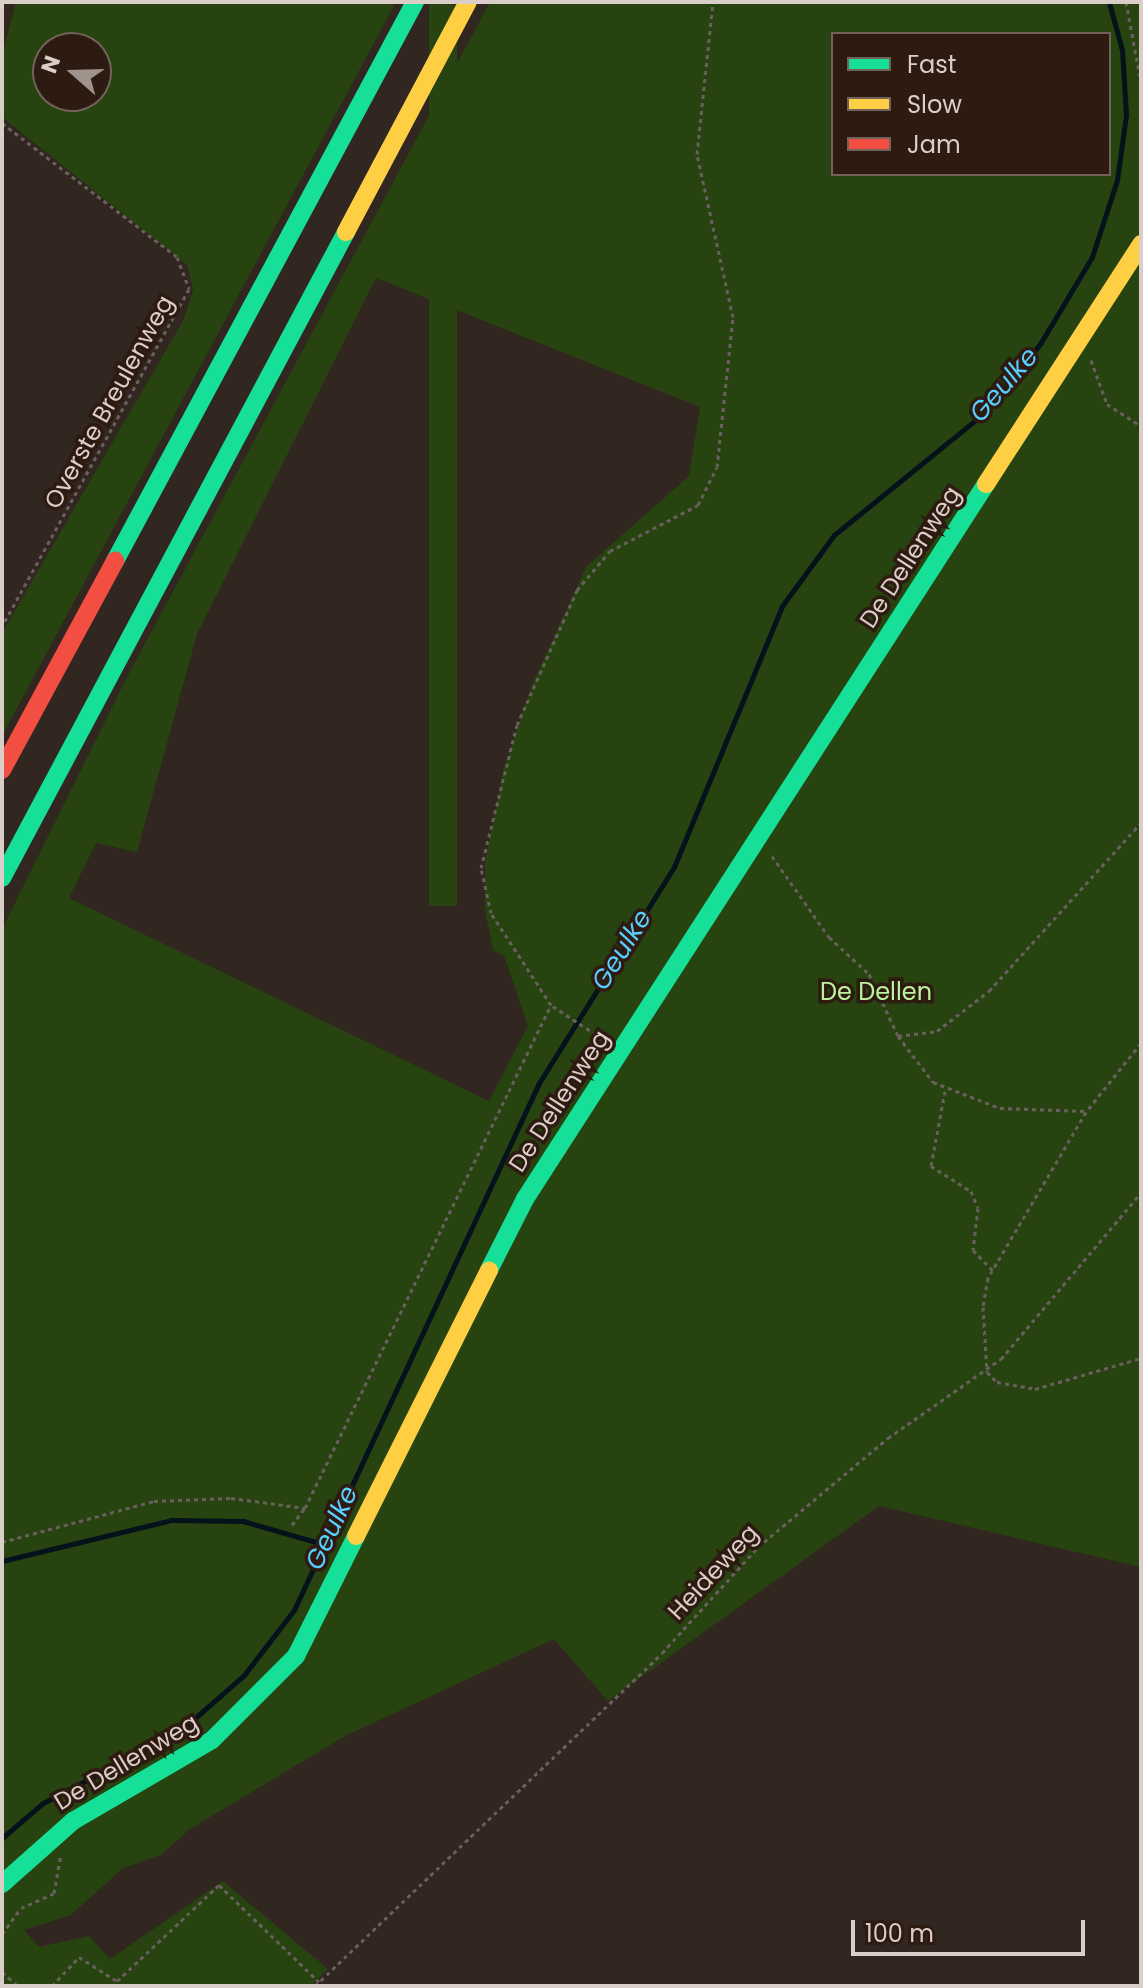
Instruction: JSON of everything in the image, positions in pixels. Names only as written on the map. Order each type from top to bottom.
[{"type":"main road","points":[[2,770],[415,2]]},
{"type":"main road","points":[[2,878],[468,2]]},
{"type":"main road","name":"De Dellenweg","points":[[2,1884],[64,1827],[212,1740],[296,1656],[525,1199],[1141,244]]},
{"type":"path","points":[[587,1029],[551,1005],[487,904],[483,855],[517,725],[577,590],[610,551],[698,505],[717,467],[733,317],[697,154],[713,2]]},
{"type":"path","points":[[1126,2],[1141,82]]},
{"type":"path","name":"Overste Breulenweg","points":[[2,123],[177,257],[189,289],[2,626]]},
{"type":"path","points":[[1078,341],[1107,404],[1141,426]]},
{"type":"path","points":[[898,1036],[937,1031],[989,991],[1141,823]]},
{"type":"path","points":[[752,843],[789,872],[829,937],[869,974],[898,1036],[945,1091],[1000,1108],[1086,1112]]},
{"type":"path","points":[[292,1525],[305,1508],[551,1005]]},
{"type":"path","points":[[1141,1043],[1086,1112],[992,1270],[983,1296],[987,1372],[1026,1390],[1141,1358]]},
{"type":"path","points":[[945,1091],[931,1166],[971,1191],[978,1208],[973,1250],[992,1270]]},
{"type":"path","name":"Heideweg","points":[[317,1984],[662,1653],[758,1547],[898,1431],[987,1372],[1141,1193]]},
{"type":"path","points":[[2,1542],[154,1501],[231,1498],[305,1508]]},
{"type":"path","points":[[2,1934],[21,1908],[54,1893],[61,1843]]},
{"type":"path","points":[[52,1986],[79,1957],[117,1981],[219,1885],[317,1984]]},
{"type":"path","points":[[2,1972],[18,1986]]},
{"type":"green space","points":[[16,2],[396,2],[2,736],[2,633],[184,319],[193,290],[187,265],[2,117],[2,55]]},
{"type":"green space","points":[[429,2],[457,2],[457,906],[429,906]]},
{"type":"green space","name":"De Dellen","points":[[490,2],[1141,2],[1141,1567],[879,1506],[608,1701],[554,1639],[345,1736],[190,1829],[161,1855],[123,1868],[71,1915],[24,1930],[39,1947],[89,1936],[110,1959],[223,1881],[328,1969],[311,1986],[2,1986],[2,929],[127,677]],"holes":[[[376,278],[700,407],[689,476],[586,567],[531,687],[503,771],[485,862],[485,911],[493,950],[504,956],[528,1026],[489,1101],[69,898],[96,843],[137,852],[197,634]]]},
{"type":"waterway","name":"Geulke","points":[[2,1838],[43,1803],[179,1732],[244,1675],[294,1610],[539,1083],[674,867],[782,606],[834,535],[988,410],[1040,344],[1092,257],[1117,180],[1126,115],[1122,50],[1109,2]]},
{"type":"waterway","points":[[2,1561],[172,1520],[243,1521],[326,1545]]},
{"type":"traffic: fast","points":[[115,561],[415,2]]},
{"type":"traffic: fast","points":[[2,878],[346,232]]},
{"type":"traffic: fast","points":[[489,1270],[525,1199],[986,484]]},
{"type":"traffic: fast","points":[[2,1884],[73,1821],[212,1740],[296,1656],[356,1536]]},
{"type":"traffic: slow","points":[[346,232],[468,2]]},
{"type":"traffic: slow","points":[[986,484],[1141,244]]},
{"type":"traffic: slow","points":[[356,1536],[489,1270]]},
{"type":"traffic: jam","points":[[2,770],[115,561]]}]
